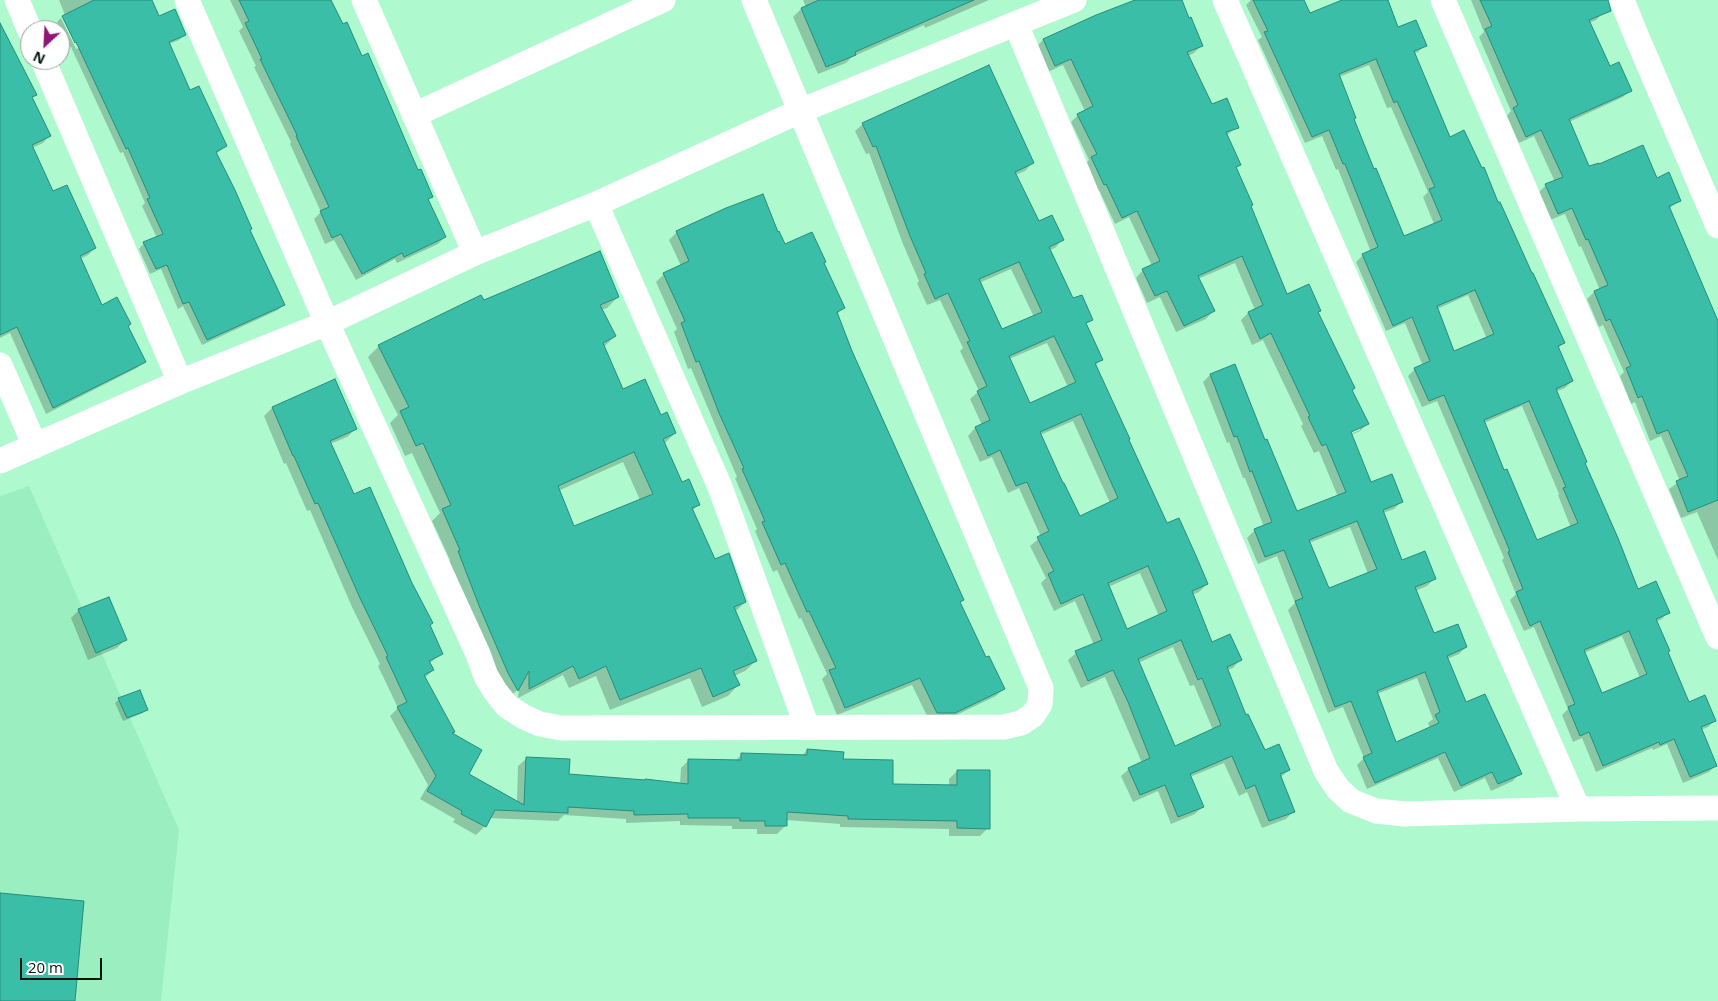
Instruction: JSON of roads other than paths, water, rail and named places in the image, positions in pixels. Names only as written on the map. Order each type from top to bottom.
[{"type":"street","points":[[17,0],[26,20]]},
{"type":"street","points":[[187,0],[327,323],[478,654],[486,676],[507,706],[524,717],[540,724],[561,728],[1004,727],[1022,723],[1033,715],[1040,704],[1041,688],[754,0]]},
{"type":"street","points":[[364,0],[475,254]]},
{"type":"street","points":[[414,115],[663,0]]},
{"type":"street","points":[[0,461],[180,382],[327,323],[475,254],[596,204],[800,111],[1074,0]]},
{"type":"street","points":[[1224,0],[1578,809]]},
{"type":"street","points":[[1443,0],[1718,637]]},
{"type":"street","points":[[1622,0],[1718,226]]},
{"type":"street","points":[[1016,24],[1326,770],[1338,789],[1351,801],[1376,811],[1404,814],[1578,809],[1718,808]]},
{"type":"street","points":[[47,70],[180,382]]},
{"type":"street","points":[[596,204],[720,487],[807,727]]},
{"type":"street","points":[[0,365],[35,446]]}]
